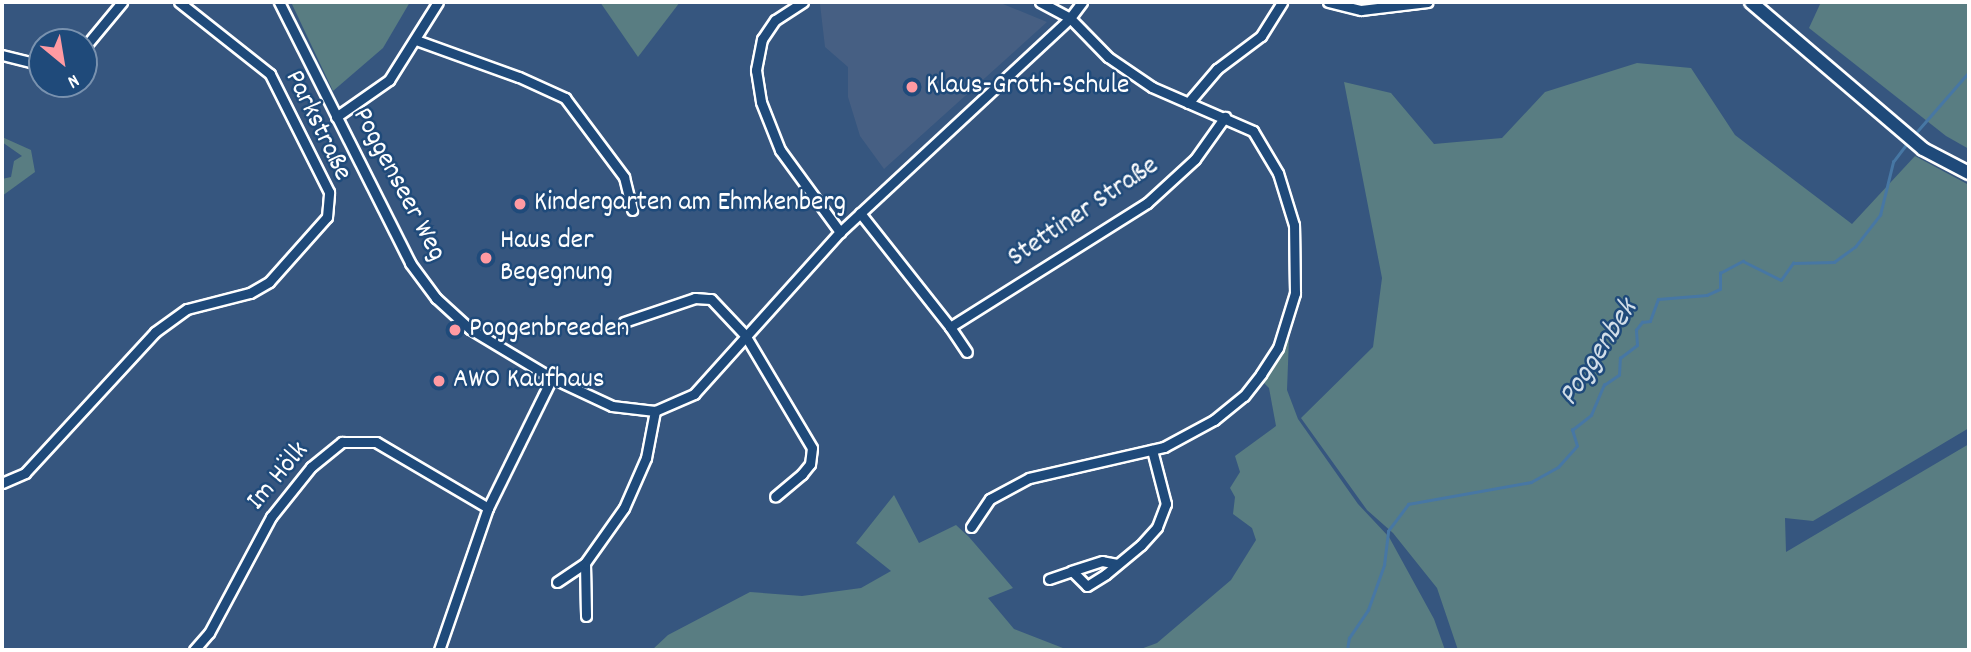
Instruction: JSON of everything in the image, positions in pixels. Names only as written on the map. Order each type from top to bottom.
[{"type":"main road","points":[[1751,2],[1923,149],[1969,173]]},
{"type":"street","points":[[98,31],[122,2]]},
{"type":"street","name":"Parkstraße","points":[[2,483],[25,473],[155,332],[187,309],[250,293],[269,282],[327,217],[329,192],[270,74],[179,2]]},
{"type":"street","name":"Poggenseer Weg","points":[[279,2],[422,281],[470,329],[552,377],[612,406],[655,411]]},
{"type":"street","points":[[336,117],[389,80],[438,2]]},
{"type":"street","points":[[803,2],[775,20],[762,39],[756,70],[761,102],[780,150],[840,232]]},
{"type":"street","points":[[971,527],[990,499],[1029,478],[1071,465],[1152,450],[1214,420],[1244,396],[1278,348],[1290,317],[1295,293],[1294,225],[1278,173],[1253,131],[1152,87],[1108,57],[1070,18],[1040,2]]},
{"type":"street","points":[[557,582],[585,563],[624,509],[646,458],[655,411],[694,394],[745,334],[840,232],[1070,18],[1082,2]]},
{"type":"street","points":[[1188,103],[1217,69],[1261,36],[1282,2]]},
{"type":"street","points":[[1328,2],[1361,10],[1428,2]]},
{"type":"street","points":[[416,40],[519,76],[565,99],[624,177],[632,209]]},
{"type":"street","points":[[2,55],[28,62]]},
{"type":"street","name":"Stettiner Straße","points":[[950,327],[1147,203],[1195,159],[1225,117]]},
{"type":"street","points":[[860,213],[967,352]]},
{"type":"street","points":[[624,322],[711,299],[745,334],[812,448],[810,464],[775,497]]},
{"type":"street","points":[[442,649],[488,508],[552,377]]},
{"type":"street","name":"Im Hölk","points":[[194,650],[209,634],[271,517],[312,467],[342,442],[376,442],[488,508]]},
{"type":"street","points":[[1072,571],[1087,586],[1150,537],[1166,504],[1152,450]]},
{"type":"street","points":[[1049,579],[1102,561],[1117,564]]},
{"type":"street","points":[[585,563],[586,616]]},
{"type":"shaded area","name":"Klaus-Groth-Schule","points":[[820,4],[1003,4],[1047,22],[884,169],[860,136],[848,97],[848,67],[825,47]]},
{"type":"green space","points":[[291,2],[410,2],[383,48],[333,91]]},
{"type":"green space","points":[[600,2],[680,2],[638,57]]},
{"type":"green space","points":[[1821,2],[1969,2],[1969,149],[1946,136],[1809,28]]},
{"type":"green space","points":[[1637,63],[1691,68],[1735,135],[1852,224],[1915,156],[1969,185],[1969,428],[1813,521],[1785,518],[1786,552],[1969,444],[1969,650],[1458,650],[1437,588],[1393,533],[1367,510],[1301,418],[1373,347],[1382,278],[1344,82],[1391,93],[1434,144],[1502,138],[1545,92]]},
{"type":"green space","points":[[2,137],[31,150],[35,172],[2,196],[2,179],[11,177],[14,161],[22,156],[2,142]]},
{"type":"green space","points":[[1289,338],[1287,390],[1298,419],[1358,504],[1389,537],[1434,619],[1445,650],[1138,650],[1157,643],[1231,580],[1256,540],[1252,528],[1233,514],[1235,497],[1230,488],[1240,472],[1235,456],[1276,426],[1269,388],[1263,382]]},
{"type":"green space","points":[[894,495],[919,543],[956,525],[969,537],[1013,588],[988,598],[1014,629],[1068,650],[652,650],[668,635],[750,592],[802,596],[861,588],[891,571],[856,543]]},
{"type":"waterway","name":"Poggenbek","points":[[1913,136],[1969,72]]},
{"type":"waterway","name":"Poggenbek","points":[[1347,650],[1349,638],[1368,610],[1384,565],[1388,531],[1408,504],[1531,482],[1558,467],[1577,446],[1572,430],[1591,415],[1604,385],[1619,375],[1620,358],[1637,345],[1636,330],[1642,322],[1650,321],[1658,299],[1707,295],[1720,289],[1720,273],[1743,261],[1781,280],[1793,263],[1834,262],[1855,247],[1880,215],[1893,162],[1909,141]]},
{"type":"place","name":"Klaus-Groth-Schule","points":[[912,87]]},
{"type":"place","name":"Kindergarten am Ehmkenberg","points":[[520,204]]},
{"type":"place","name":"Haus der Begegnung","points":[[486,258]]},
{"type":"place","name":"Poggenbreeden","points":[[455,330]]},
{"type":"place","name":"AWO Kaufhaus","points":[[439,381]]}]
